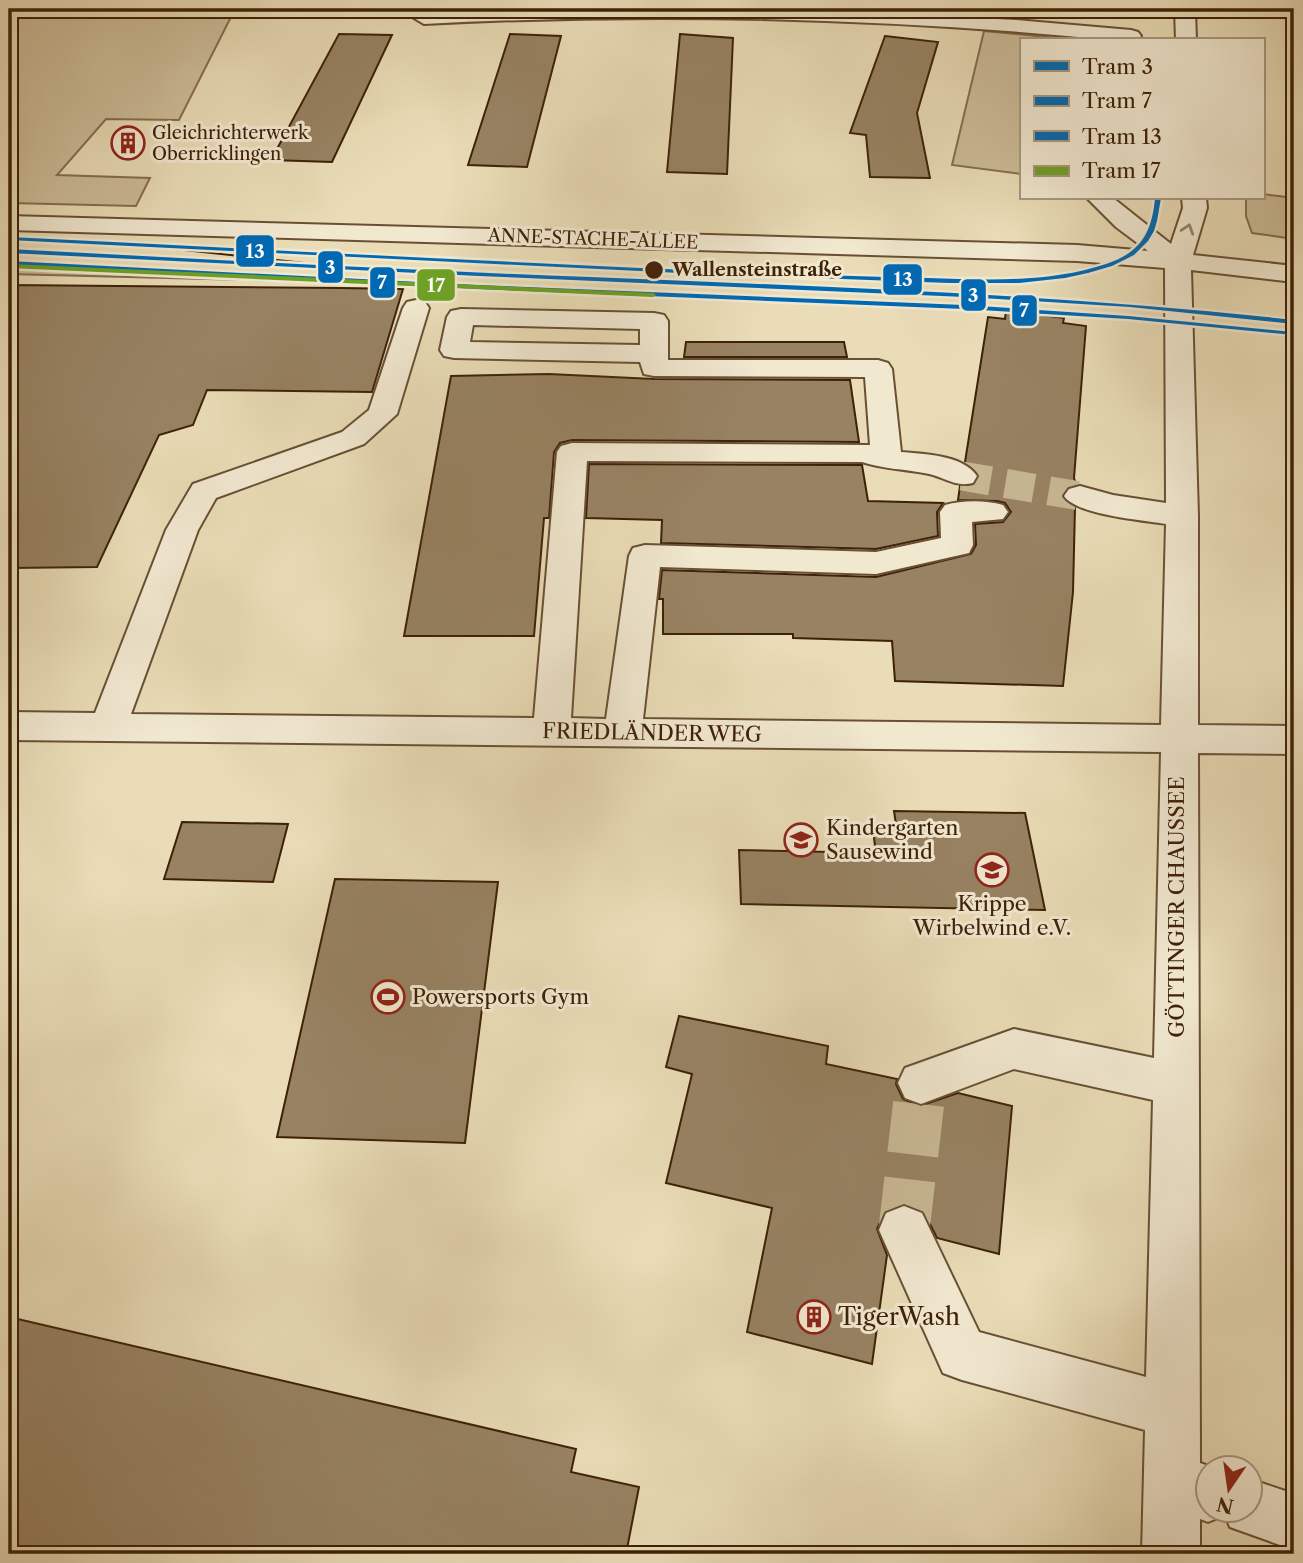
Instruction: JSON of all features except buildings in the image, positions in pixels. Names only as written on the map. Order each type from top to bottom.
[{"type":"street","points":[[1185,9],[1186,38]]},
{"type":"street","points":[[424,18],[500,13],[801,14],[980,22],[1131,33]]},
{"type":"street","points":[[1101,200],[1125,222],[1178,261],[1294,274]]},
{"type":"street","name":"GÖTTINGER CHAUSSEE","points":[[1171,1554],[1190,1488],[1173,1412],[1182,516],[1178,261],[1195,208],[1194,200]]},
{"type":"street","name":"ANNE-STACHE-ALLEE","points":[[9,223],[1077,253],[1178,261]]},
{"type":"street","points":[[108,727],[182,530],[204,491],[353,438],[382,414],[416,308]]},
{"type":"street","points":[[655,354],[454,350],[461,317],[654,321],[655,354],[654,369],[878,369],[887,460]]},
{"type":"street","points":[[552,732],[572,452],[864,453],[887,460],[933,464],[962,476]]},
{"type":"street","points":[[1080,496],[1110,505],[1182,516]]},
{"type":"street","points":[[623,732],[645,556],[876,564],[957,545],[956,512],[992,512]]},
{"type":"street","name":"FRIEDLÄNDER WEG","points":[[9,726],[1294,740]]},
{"type":"street","points":[[921,1083],[1014,1049],[1176,1084]]},
{"type":"street","points":[[904,1230],[962,1354],[1173,1412]]},
{"type":"street","points":[[1264,1511],[1294,1521]]},
{"type":"shaded area","points":[[9,9],[235,9],[179,120],[106,119],[57,175],[150,178],[136,206],[9,203]]},
{"type":"shaded area","points":[[984,31],[1057,38],[1020,38],[1020,174],[952,165]]},
{"type":"shaded area","points":[[1264,194],[1294,198],[1294,239],[1252,233],[1246,216],[1246,200],[1264,200]]},
{"type":"shaded area","points":[[9,263],[326,282],[9,274]]},
{"type":"tunnel","points":[[962,476],[1080,496]]},
{"type":"tunnel","points":[[904,1230],[921,1083]]},
{"type":"tram line","name":"13","points":[[10,239],[680,271],[1019,281],[1065,276],[1122,260],[1146,240],[1154,221],[1158,200]]},
{"type":"tram line","points":[[175,249],[332,266]]},
{"type":"tram line","name":"3","points":[[9,251],[965,295],[1130,305],[1294,322]]},
{"type":"tram line","name":"7","points":[[9,263],[478,287],[964,307],[1128,317],[1292,334]]},
{"type":"tram line","name":"17","points":[[9,266],[653,295]]},
{"type":"place","name":"Gleichrichterwerk Oberricklingen","points":[[128,143]]},
{"type":"place","name":"Wallensteinstraße","points":[[654,270]]},
{"type":"place","name":"Kindergarten Sausewind","points":[[801,840]]},
{"type":"place","name":"Krippe Wirbelwind e.V.","points":[[992,870]]},
{"type":"place","name":"Powersports Gym","points":[[388,997]]},
{"type":"place","name":"TigerWash","points":[[814,1317]]}]
